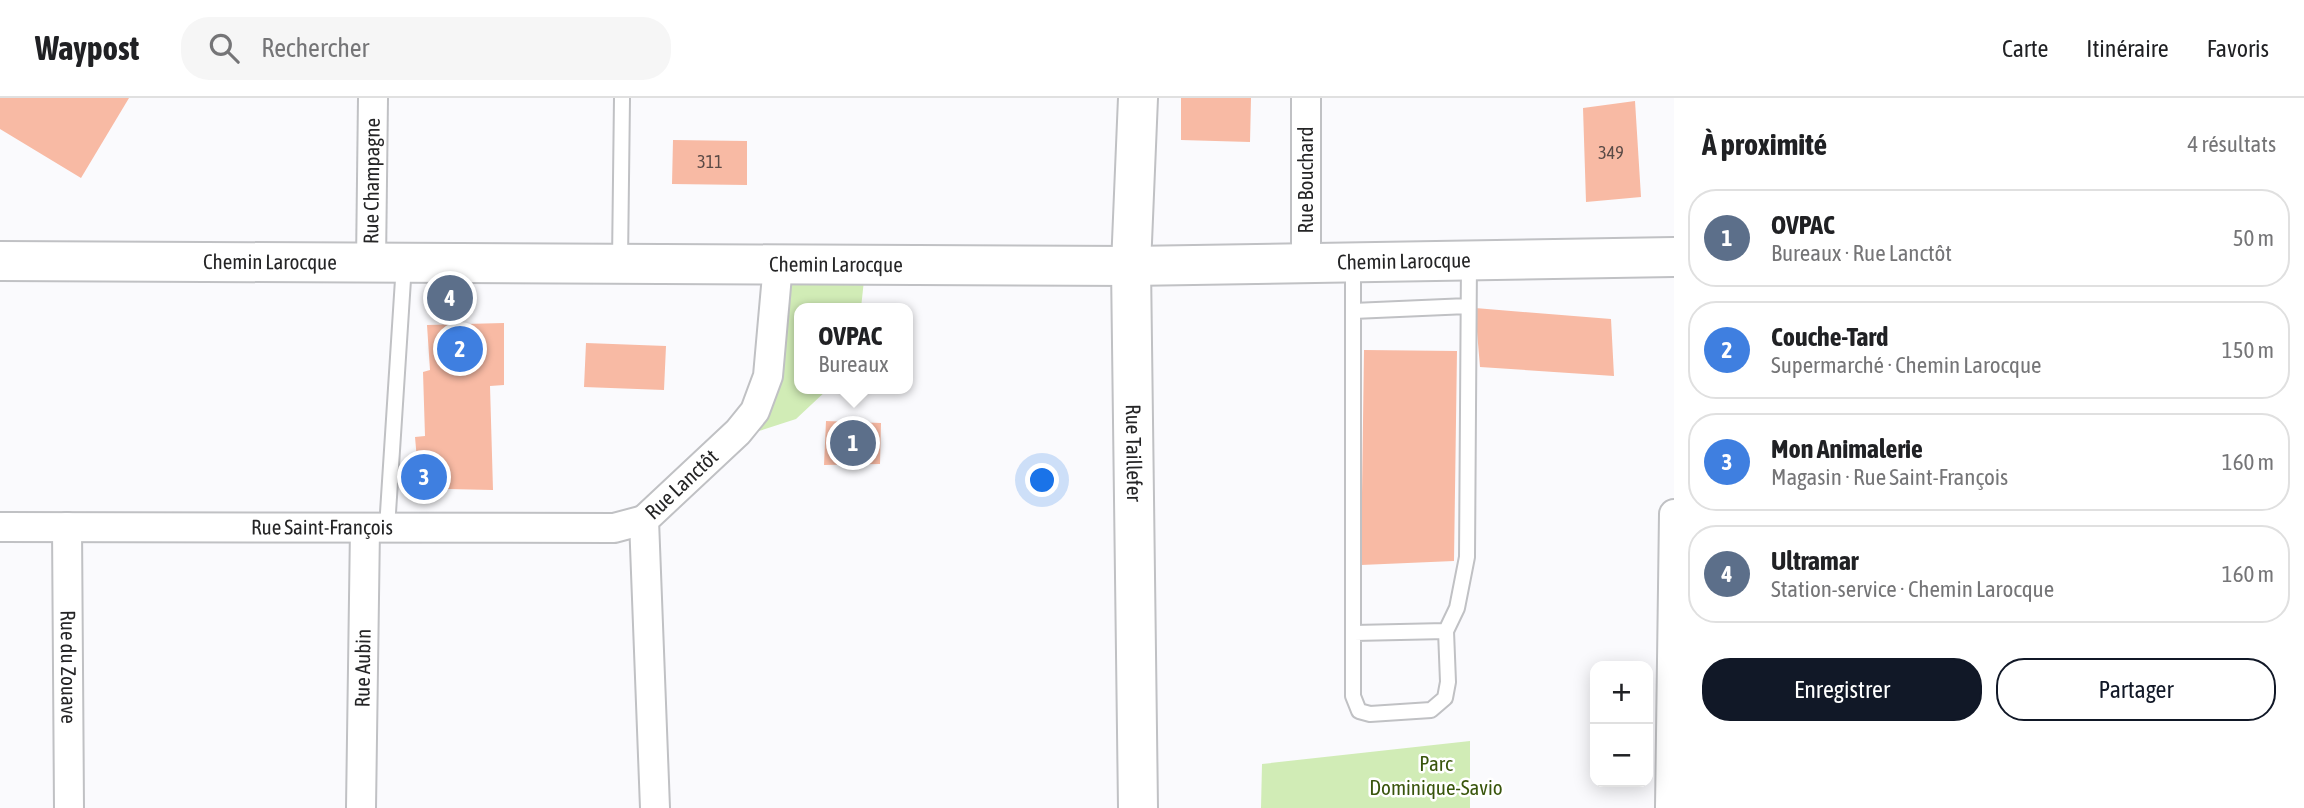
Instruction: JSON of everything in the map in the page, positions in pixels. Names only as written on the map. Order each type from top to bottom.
[{"type":"main road","name":"Rue Taillefer","points":[[1138,98],[1131,266],[1138,808]]},
{"type":"main road","name":"Chemin Larocque","points":[[0,261],[1131,266],[1674,257]]},
{"type":"street","name":"Rue Champagne","points":[[373,98],[388,262]]},
{"type":"street","name":"Rue Bouchard","points":[[1306,98],[1306,263]]},
{"type":"street","name":"Rue Lanctôt","points":[[655,808],[644,520],[738,432],[755,411],[768,376],[778,264]]},
{"type":"street","points":[[1670,808],[1674,513]]},
{"type":"street","name":"Rue Saint-François","points":[[0,527],[614,528],[644,520]]},
{"type":"street","name":"Rue du Zouave","points":[[68,527],[69,808]]},
{"type":"street","name":"Rue Aubin","points":[[361,808],[376,528]]},
{"type":"lane","points":[[620,263],[622,98]]},
{"type":"lane","points":[[1353,262],[1353,696],[1359,711],[1370,714],[1431,710],[1445,698],[1448,682],[1446,631],[1457,608],[1467,557],[1469,260]]},
{"type":"lane","points":[[376,528],[388,262]]},
{"type":"lane","points":[[1353,311],[1468,306]]},
{"type":"lane","points":[[1354,633],[1446,631]]},
{"type":"green space","points":[[864,280],[862,303],[794,303],[794,394],[823,394],[796,419],[759,431],[778,376],[783,281]]},
{"type":"green space","name":"Parc Dominique-Savio","points":[[1470,741],[1470,808],[1261,808],[1262,764]]},
{"type":"building","points":[[0,98],[129,98],[81,178],[0,129]]},
{"type":"building","points":[[1181,98],[1251,98],[1250,142],[1181,140]]},
{"type":"building","points":[[1635,101],[1641,197],[1586,202],[1583,108]]},
{"type":"building","points":[[673,140],[747,141],[747,185],[672,184]]},
{"type":"building","points":[[1475,308],[1611,319],[1614,376],[1480,367]]},
{"type":"building","points":[[504,323],[504,385],[490,386],[493,490],[402,488],[405,460],[417,460],[415,437],[425,436],[423,372],[430,370],[427,325]]},
{"type":"building","points":[[586,343],[666,346],[664,390],[584,387]]},
{"type":"building","points":[[1364,350],[1457,351],[1454,561],[1361,565]]},
{"type":"building","points":[[826,421],[881,423],[880,464],[824,465]]},
{"type":"place","name":"Ultramar","points":[[450,298]]},
{"type":"place","name":"Couche-Tard","points":[[460,349]]},
{"type":"place","name":"OVPAC","points":[[853,443]]},
{"type":"place","name":"Mon Animalerie","points":[[424,477]]}]
